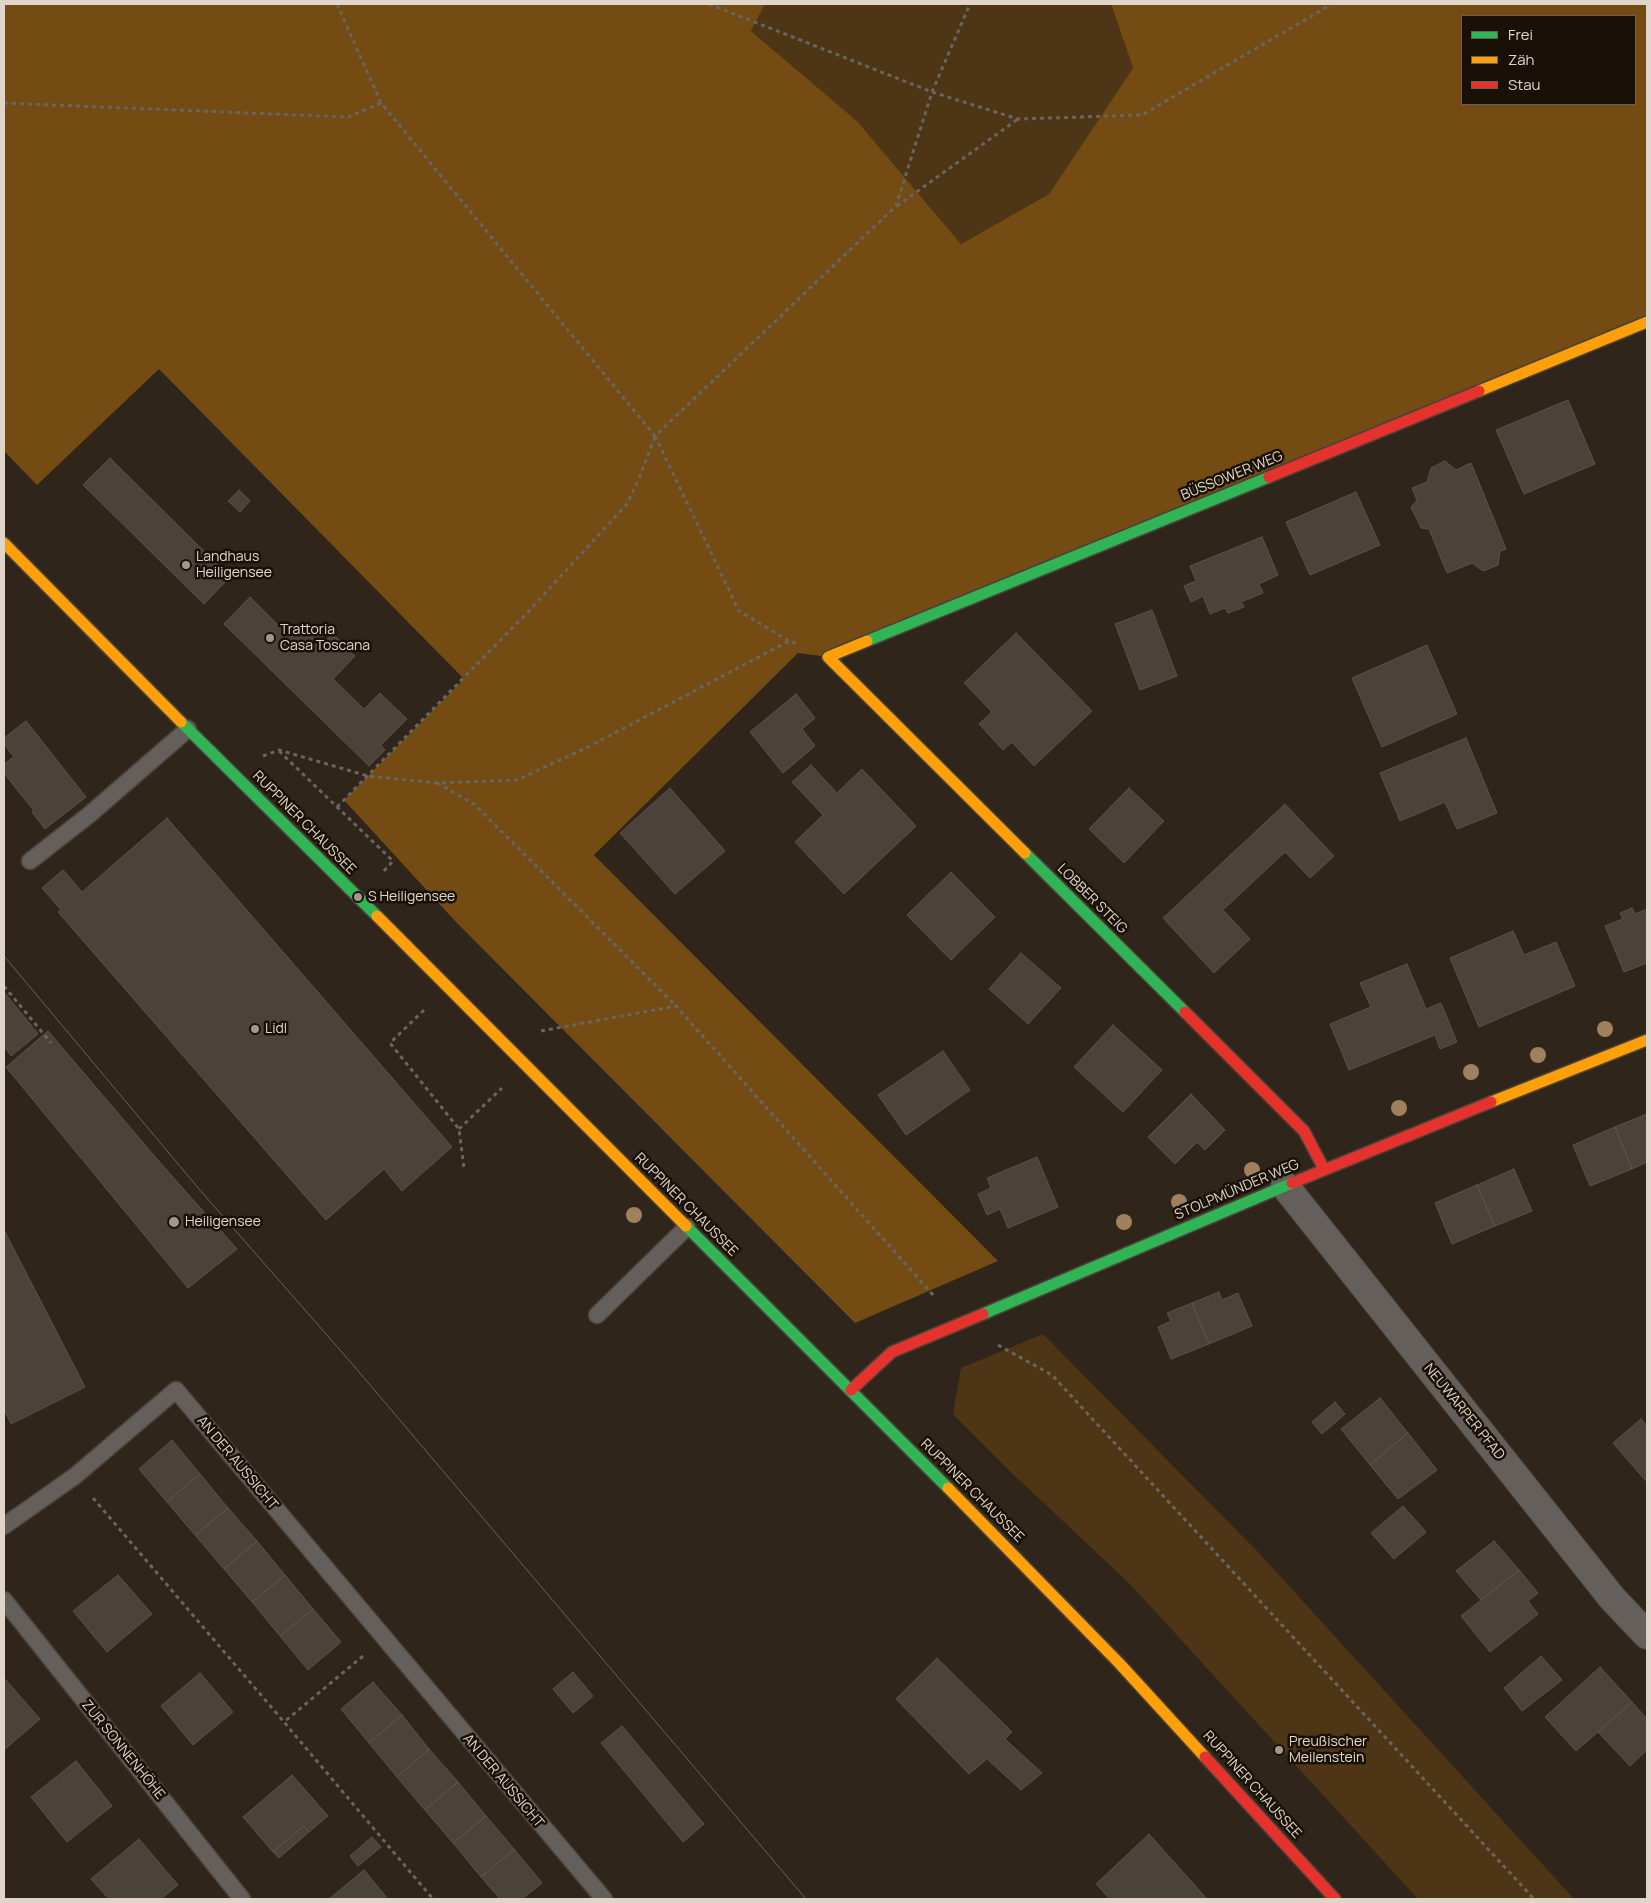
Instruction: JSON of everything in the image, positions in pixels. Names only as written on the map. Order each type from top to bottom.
[{"type":"street","name":"BÜSSOWER WEG","points":[[828,657],[1647,322]]},
{"type":"street","name":"RUPPINER CHAUSSEE","points":[[4,543],[851,1390],[1119,1663],[1335,1899]]},
{"type":"street","name":"LOBBER STEIG","points":[[828,657],[1304,1131],[1324,1170]]},
{"type":"street","name":"STOLPMÜNDER WEG","points":[[851,1390],[892,1352],[1285,1186],[1647,1040]]},
{"type":"street","name":"NEUWARPER PFAD","points":[[1285,1186],[1612,1598],[1647,1635]]},
{"type":"lane","points":[[30,862],[89,815],[188,729]]},
{"type":"lane","points":[[597,1316],[687,1227]]},
{"type":"lane","name":"AN DER AUSSICHT","points":[[4,1526],[75,1476],[176,1390],[604,1899]]},
{"type":"lane","name":"ZUR SONNENHÖHE","points":[[4,1600],[242,1899]]},
{"type":"path","points":[[337,4],[381,103],[655,436],[739,611],[789,641],[828,657]]},
{"type":"path","points":[[709,4],[932,92],[1018,119],[1142,116],[1332,4]]},
{"type":"path","points":[[896,206],[932,92],[970,4]]},
{"type":"path","points":[[4,103],[348,117],[381,103]]},
{"type":"path","points":[[337,807],[526,614],[627,504],[641,474],[655,436],[896,206],[1018,119]]},
{"type":"path","points":[[227,768],[279,750],[368,776],[437,783],[517,780],[590,746],[789,641]]},
{"type":"path","points":[[279,750],[393,862],[383,872]]},
{"type":"path","points":[[437,783],[474,804],[676,1006],[959,1324],[1052,1375],[1534,1899]]},
{"type":"path","points":[[4,986],[51,1044]]},
{"type":"path","points":[[447,988],[390,1043],[459,1129],[464,1168]]},
{"type":"path","points":[[501,1040],[676,1006]]},
{"type":"path","points":[[459,1129],[527,1065]]},
{"type":"path","points":[[75,1476],[433,1899]]},
{"type":"path","points":[[284,1722],[384,1638]]},
{"type":"shaded area","points":[[4,4],[765,4],[751,31],[857,121],[961,244],[1049,194],[1133,68],[1111,4],[1647,4],[1647,322],[828,657],[798,653],[594,855],[998,1261],[855,1323],[455,921],[344,800],[464,679],[159,369],[37,485],[4,451]]},
{"type":"shaded area","points":[[765,4],[1111,4],[1133,68],[1049,194],[961,244],[857,121],[751,31]]},
{"type":"shaded area","points":[[1043,1334],[1260,1554],[1574,1899],[1418,1899],[1130,1584],[1017,1478],[953,1414],[961,1368]]},
{"type":"building","points":[[1568,400],[1595,464],[1524,494],[1496,430]]},
{"type":"building","points":[[110,458],[230,577],[204,604],[83,485]]},
{"type":"building","points":[[1445,461],[1456,470],[1471,463],[1506,549],[1500,551],[1498,565],[1483,571],[1472,563],[1447,573],[1429,529],[1421,528],[1411,507],[1417,500],[1412,488],[1427,482],[1431,468]]},
{"type":"building","points":[[239,490],[250,501],[240,512],[228,501]]},
{"type":"building","points":[[1356,492],[1380,545],[1310,575],[1286,522]]},
{"type":"building","points":[[1262,537],[1278,575],[1259,584],[1263,593],[1241,602],[1244,607],[1228,613],[1225,608],[1210,614],[1203,596],[1191,602],[1184,586],[1196,581],[1190,566]]},
{"type":"building","points":[[250,597],[290,637],[307,621],[326,640],[333,634],[355,656],[333,679],[364,709],[380,693],[407,719],[381,745],[385,750],[369,766],[224,624]]},
{"type":"building","points":[[1152,610],[1177,676],[1140,690],[1115,624]]},
{"type":"building","points":[[1016,633],[1092,711],[1034,766],[1012,742],[1003,750],[979,724],[992,712],[964,683]]},
{"type":"building","points":[[1427,645],[1457,714],[1382,747],[1352,678]]},
{"type":"building","points":[[796,694],[815,718],[802,729],[815,746],[783,773],[750,732]]},
{"type":"building","points":[[26,721],[86,797],[45,829],[32,812],[34,811],[4,773],[4,764],[14,757],[4,744],[4,738]]},
{"type":"building","points":[[1466,738],[1497,813],[1457,829],[1445,802],[1400,821],[1380,773]]},
{"type":"building","points":[[811,765],[837,793],[862,769],[916,826],[844,894],[795,842],[823,815],[792,782]]},
{"type":"building","points":[[670,788],[725,851],[675,894],[620,833]]},
{"type":"building","points":[[1129,788],[1164,821],[1124,863],[1089,829]]},
{"type":"building","points":[[1285,804],[1334,856],[1310,878],[1285,852],[1223,910],[1250,939],[1214,973],[1163,918]]},
{"type":"building","name":"Lidl","points":[[167,818],[452,1147],[402,1191],[384,1169],[326,1220],[58,912],[61,910],[42,888],[63,870],[82,892]]},
{"type":"building","points":[[951,872],[995,917],[951,960],[907,915]]},
{"type":"building","points":[[1632,908],[1635,914],[1647,909],[1647,963],[1624,972],[1605,926],[1623,919],[1620,913]]},
{"type":"building","points":[[1513,931],[1524,955],[1556,942],[1575,986],[1479,1027],[1450,958]]},
{"type":"building","points":[[1021,953],[1061,988],[1028,1024],[989,989]]},
{"type":"building","points":[[1407,964],[1426,1009],[1441,1003],[1457,1042],[1440,1049],[1435,1035],[1349,1070],[1330,1024],[1371,1007],[1360,983]]},
{"type":"building","points":[[4,992],[38,1034],[11,1056],[4,1046]]},
{"type":"building","points":[[1113,1025],[1162,1070],[1123,1112],[1074,1067]]},
{"type":"building","points":[[48,1031],[163,1166],[237,1249],[188,1288],[6,1067]]},
{"type":"building","points":[[943,1051],[970,1090],[906,1135],[878,1095]]},
{"type":"building","points":[[1191,1094],[1225,1130],[1205,1150],[1197,1142],[1175,1164],[1148,1137]]},
{"type":"building","points":[[1647,1114],[1647,1162],[1632,1169],[1615,1127]]},
{"type":"building","points":[[1615,1127],[1632,1169],[1590,1186],[1573,1145]]},
{"type":"building","points":[[1037,1157],[1058,1207],[1008,1228],[1000,1209],[987,1215],[978,1194],[991,1188],[987,1178]]},
{"type":"building","points":[[1514,1169],[1532,1211],[1495,1226],[1477,1185]]},
{"type":"building","points":[[1477,1185],[1495,1226],[1452,1244],[1435,1203]]},
{"type":"building","points":[[4,1230],[85,1387],[11,1424],[4,1409]]},
{"type":"building","points":[[1219,1292],[1222,1300],[1238,1293],[1252,1326],[1209,1344],[1192,1303]]},
{"type":"building","points":[[1192,1303],[1209,1344],[1171,1359],[1158,1327],[1171,1321],[1167,1313]]},
{"type":"building","points":[[1380,1398],[1408,1433],[1370,1465],[1341,1429]]},
{"type":"building","points":[[1335,1402],[1345,1414],[1322,1434],[1312,1422]]},
{"type":"building","points":[[1641,1419],[1647,1426],[1646,1481],[1613,1443]]},
{"type":"building","points":[[1408,1433],[1437,1470],[1398,1499],[1370,1465]]},
{"type":"building","points":[[172,1440],[200,1474],[167,1502],[139,1469]]},
{"type":"building","points":[[200,1474],[228,1508],[195,1535],[167,1502]]},
{"type":"building","points":[[1403,1506],[1426,1532],[1394,1559],[1371,1533]]},
{"type":"building","points":[[228,1508],[257,1541],[224,1569],[195,1535]]},
{"type":"building","points":[[257,1541],[285,1575],[252,1602],[224,1569]]},
{"type":"building","points":[[1494,1541],[1519,1570],[1481,1600],[1456,1571]]},
{"type":"building","points":[[1519,1570],[1538,1593],[1528,1601],[1538,1614],[1490,1652],[1461,1616]]},
{"type":"building","points":[[118,1575],[152,1614],[107,1652],[73,1611]]},
{"type":"building","points":[[285,1575],[313,1609],[280,1636],[252,1602]]},
{"type":"building","points":[[313,1609],[341,1642],[308,1670],[280,1636]]},
{"type":"building","points":[[1541,1656],[1562,1680],[1522,1711],[1504,1688]]},
{"type":"building","points":[[937,1658],[1012,1732],[1005,1739],[1042,1773],[1021,1790],[987,1759],[969,1774],[896,1699]]},
{"type":"building","points":[[1600,1667],[1632,1702],[1576,1751],[1545,1717]]},
{"type":"building","points":[[573,1672],[593,1696],[573,1713],[553,1689]]},
{"type":"building","points":[[200,1673],[233,1712],[193,1745],[161,1706]]},
{"type":"building","points":[[4,1678],[40,1719],[4,1750]]},
{"type":"building","points":[[373,1682],[402,1715],[369,1743],[341,1709]]},
{"type":"building","points":[[1632,1702],[1647,1719],[1647,1750],[1630,1766],[1598,1732]]},
{"type":"building","points":[[402,1715],[429,1749],[397,1777],[369,1743]]},
{"type":"building","points":[[622,1726],[704,1824],[683,1842],[601,1743]]},
{"type":"building","points":[[429,1749],[458,1782],[425,1810],[397,1777]]},
{"type":"building","points":[[76,1761],[112,1806],[67,1842],[31,1797]]},
{"type":"building","points":[[292,1775],[328,1816],[309,1832],[303,1826],[273,1852],[243,1817]]},
{"type":"building","points":[[458,1782],[486,1816],[453,1843],[425,1810]]},
{"type":"building","points":[[486,1816],[514,1849],[481,1877],[453,1843]]},
{"type":"building","points":[[303,1826],[309,1832],[279,1858],[273,1852]]},
{"type":"building","points":[[1149,1834],[1207,1899],[1110,1899],[1096,1884]]},
{"type":"building","points":[[372,1837],[381,1847],[358,1866],[350,1856]]},
{"type":"building","points":[[139,1839],[178,1885],[161,1899],[109,1899],[91,1879]]},
{"type":"building","points":[[514,1849],[542,1883],[522,1899],[500,1899],[481,1877]]},
{"type":"building","points":[[364,1870],[388,1899],[329,1899]]},
{"type":"tram line","points":[[4,956],[199,1189],[354,1366],[806,1899]]},
{"type":"traffic: fast","points":[[867,641],[1269,477]]},
{"type":"traffic: fast","points":[[181,722],[377,916]]},
{"type":"traffic: fast","points":[[1025,853],[1185,1012]]},
{"type":"traffic: fast","points":[[983,1314],[1292,1183]]},
{"type":"traffic: fast","points":[[686,1226],[948,1488]]},
{"type":"traffic: slow","points":[[1479,391],[1647,322]]},
{"type":"traffic: slow","points":[[4,543],[181,722]]},
{"type":"traffic: slow","points":[[867,641],[828,657],[1025,853]]},
{"type":"traffic: slow","points":[[377,916],[686,1226]]},
{"type":"traffic: slow","points":[[1491,1102],[1647,1040]]},
{"type":"traffic: slow","points":[[948,1488],[1119,1663],[1205,1757]]},
{"type":"traffic: jam","points":[[1269,477],[1479,391]]},
{"type":"traffic: jam","points":[[1185,1012],[1304,1131],[1324,1169]]},
{"type":"traffic: jam","points":[[1292,1183],[1491,1102]]},
{"type":"traffic: jam","points":[[851,1390],[892,1352],[983,1314]]},
{"type":"traffic: jam","points":[[1205,1757],[1335,1899]]},
{"type":"place","name":"Landhaus Heiligensee","points":[[186,565]]},
{"type":"place","name":"Trattoria Casa Toscana","points":[[270,638]]},
{"type":"place","name":"S Heiligensee","points":[[358,897]]},
{"type":"place","name":"Lidl","points":[[255,1029]]},
{"type":"place","name":"Heiligensee","points":[[174,1222]]},
{"type":"place","name":"Preußischer Meilenstein","points":[[1279,1750]]}]
